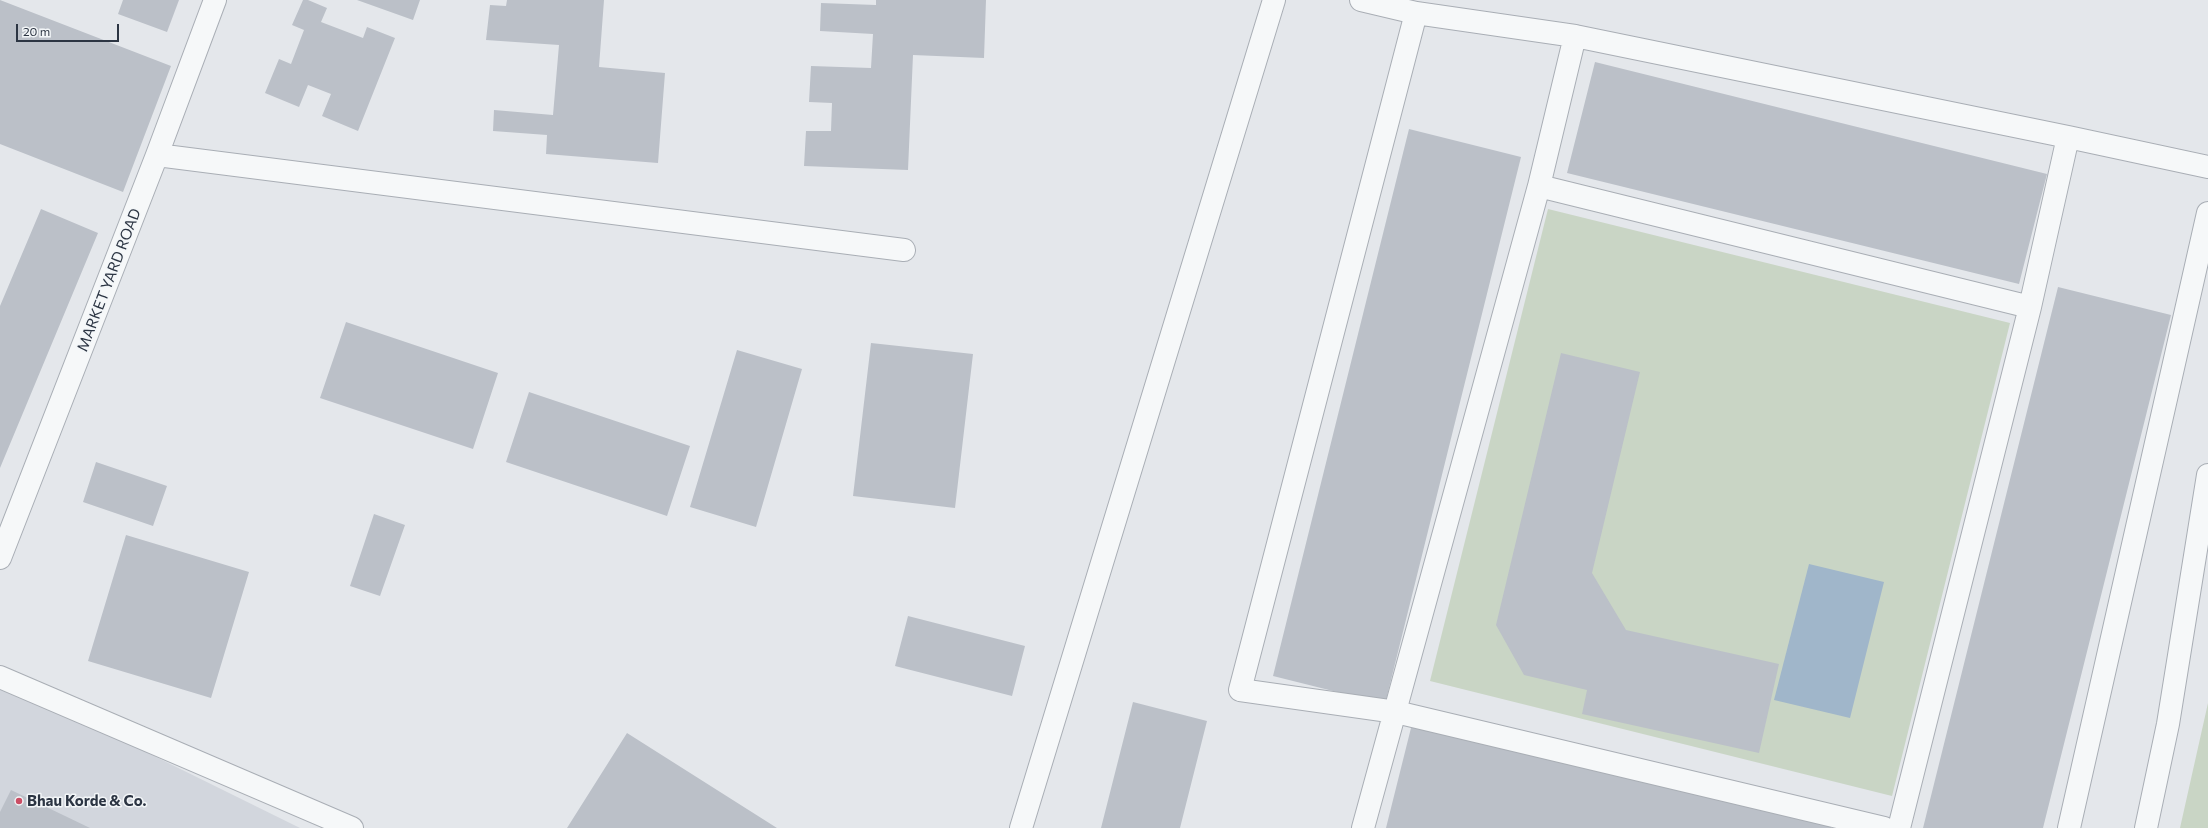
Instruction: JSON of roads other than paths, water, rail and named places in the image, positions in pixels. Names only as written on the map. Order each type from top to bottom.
[{"type":"street","name":"MARKET YARD ROAD","points":[[0,558],[157,155],[215,0]]},
{"type":"street","points":[[1021,828],[1274,0]]},
{"type":"street","points":[[1361,0],[1416,13],[1575,36],[2208,167]]},
{"type":"street","points":[[1416,13],[1240,690],[1396,712],[1884,828]]},
{"type":"street","points":[[1363,828],[1396,712],[1538,186],[1575,36]]},
{"type":"street","points":[[1899,828],[2030,307],[2068,137]]},
{"type":"street","points":[[157,155],[904,250]]},
{"type":"street","points":[[1538,186],[2030,307]]},
{"type":"street","points":[[2069,828],[2208,213]]},
{"type":"street","points":[[2146,828],[2168,724],[2208,475]]},
{"type":"street","points":[[0,677],[352,828]]},
{"type":"water","points":[[1809,564],[1884,582],[1850,718],[1774,700]]},
{"type":"place","name":"Bhau Korde & Co.","points":[[19,801]]}]
